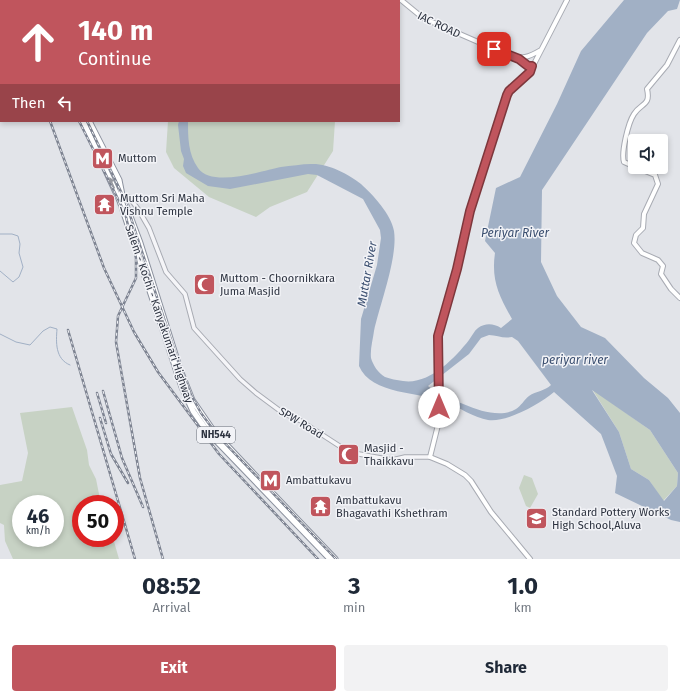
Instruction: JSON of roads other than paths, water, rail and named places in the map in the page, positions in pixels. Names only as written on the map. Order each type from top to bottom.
[{"type":"highway","name":"Salem - Kochi - Kanyakumari Highway","points":[[83,122],[120,201],[182,387],[193,411],[219,444],[330,559]]},
{"type":"highway","name":"Salem - Kochi - Kanyakumari Highway","points":[[90,122],[119,180],[122,195],[140,244],[180,370],[198,411],[225,445],[335,559]]},
{"type":"main road","name":"IAC ROAD","points":[[402,0],[423,18],[519,59],[525,63]]},
{"type":"main road","points":[[430,457],[439,421],[438,336],[457,269],[470,211],[507,95],[509,91],[530,72],[567,0]]},
{"type":"main road","points":[[628,164],[624,162],[622,154],[634,114],[647,101],[649,96],[646,89],[667,64],[680,40]]},
{"type":"main road","points":[[519,59],[528,57],[541,50]]},
{"type":"main road","points":[[528,57],[533,57],[535,62]]},
{"type":"main road","points":[[528,57],[525,63],[528,66],[532,66]]},
{"type":"main road","points":[[651,174],[655,176],[658,184],[644,214],[643,228],[636,234],[634,243],[642,253],[658,260],[663,266],[661,274],[671,289],[680,298]]},
{"type":"main road","name":"SPW Road","points":[[430,457],[445,463],[465,475],[476,487],[491,512],[530,559]]},
{"type":"street","name":"SPW Road","points":[[122,195],[127,195],[134,203],[149,228],[166,272],[185,294],[194,328],[240,379],[256,393],[283,413],[301,421],[341,447],[359,454],[392,460],[430,457]]},
{"type":"water","points":[[624,0],[680,0],[677,9],[668,11],[647,33],[542,190],[541,262],[557,296],[581,327],[605,338],[644,378],[668,398],[680,413],[680,522],[671,520],[615,493],[617,476],[601,434],[554,392],[532,407],[513,416],[504,419],[488,420],[472,415],[446,402],[385,387],[374,382],[365,375],[359,366],[361,319],[377,265],[381,238],[380,230],[363,199],[317,175],[308,174],[230,189],[208,186],[186,173],[183,166],[184,159],[181,151],[178,125],[179,122],[188,122],[190,151],[198,168],[205,174],[225,178],[281,167],[304,164],[324,165],[338,170],[361,184],[376,199],[389,218],[394,231],[395,242],[388,281],[374,331],[371,358],[376,369],[385,377],[403,381],[413,381],[431,375],[440,369],[456,355],[478,328],[489,324],[501,328],[512,319],[497,288],[494,271],[495,253],[485,241],[496,188],[520,177],[557,104],[581,51]],"holes":[[[489,335],[506,338],[512,337],[518,341],[551,385],[546,389],[529,396],[516,409],[507,413],[485,412],[462,404],[428,386],[469,354],[481,338]],[[592,390],[650,430],[678,473],[677,486],[664,501],[649,480],[631,469],[619,432]]]},
{"type":"waterway","points":[[0,234],[12,234],[18,236],[20,244],[19,253],[23,267],[19,277],[13,282],[0,271]]},
{"type":"waterway","points":[[0,334],[16,342],[30,345],[43,331],[50,327],[57,329],[56,339],[59,354],[62,359],[70,365]]},
{"type":"railway","points":[[50,122],[104,268],[134,332],[158,372],[219,454],[318,559]]},
{"type":"railway","points":[[80,122],[125,213],[136,258],[136,278],[118,316],[116,342],[140,478],[163,559]]},
{"type":"railway","points":[[87,122],[125,200],[178,361],[191,395],[201,413],[218,436],[336,559]]},
{"type":"railway","points":[[68,330],[135,559]]},
{"type":"railway","points":[[103,391],[122,458],[143,507]]},
{"type":"railway","points":[[97,393],[106,423]]},
{"type":"railway","points":[[100,418],[111,454],[128,483]]},
{"type":"place","name":"Muttom","points":[[102,158]]},
{"type":"place","name":"Muttom Sri Maha Vishnu Temple","points":[[105,204]]},
{"type":"place","name":"Muttom - Choornikkara Juma Masjid","points":[[204,284]]},
{"type":"place","name":"Masjid - Thaikkavu","points":[[349,454]]},
{"type":"place","name":"Ambattukavu","points":[[270,480]]},
{"type":"place","name":"Ambattukavu Bhagavathi Kshethram","points":[[321,506]]},
{"type":"place","name":"Standard Pottery Works High School,Aluva","points":[[537,518]]},
{"type":"water label","name":"Periyar River","points":[[515,233]]},
{"type":"water label","name":"Muttar River","points":[[367,274]]},
{"type":"water label","name":"periyar river","points":[[575,360]]}]
